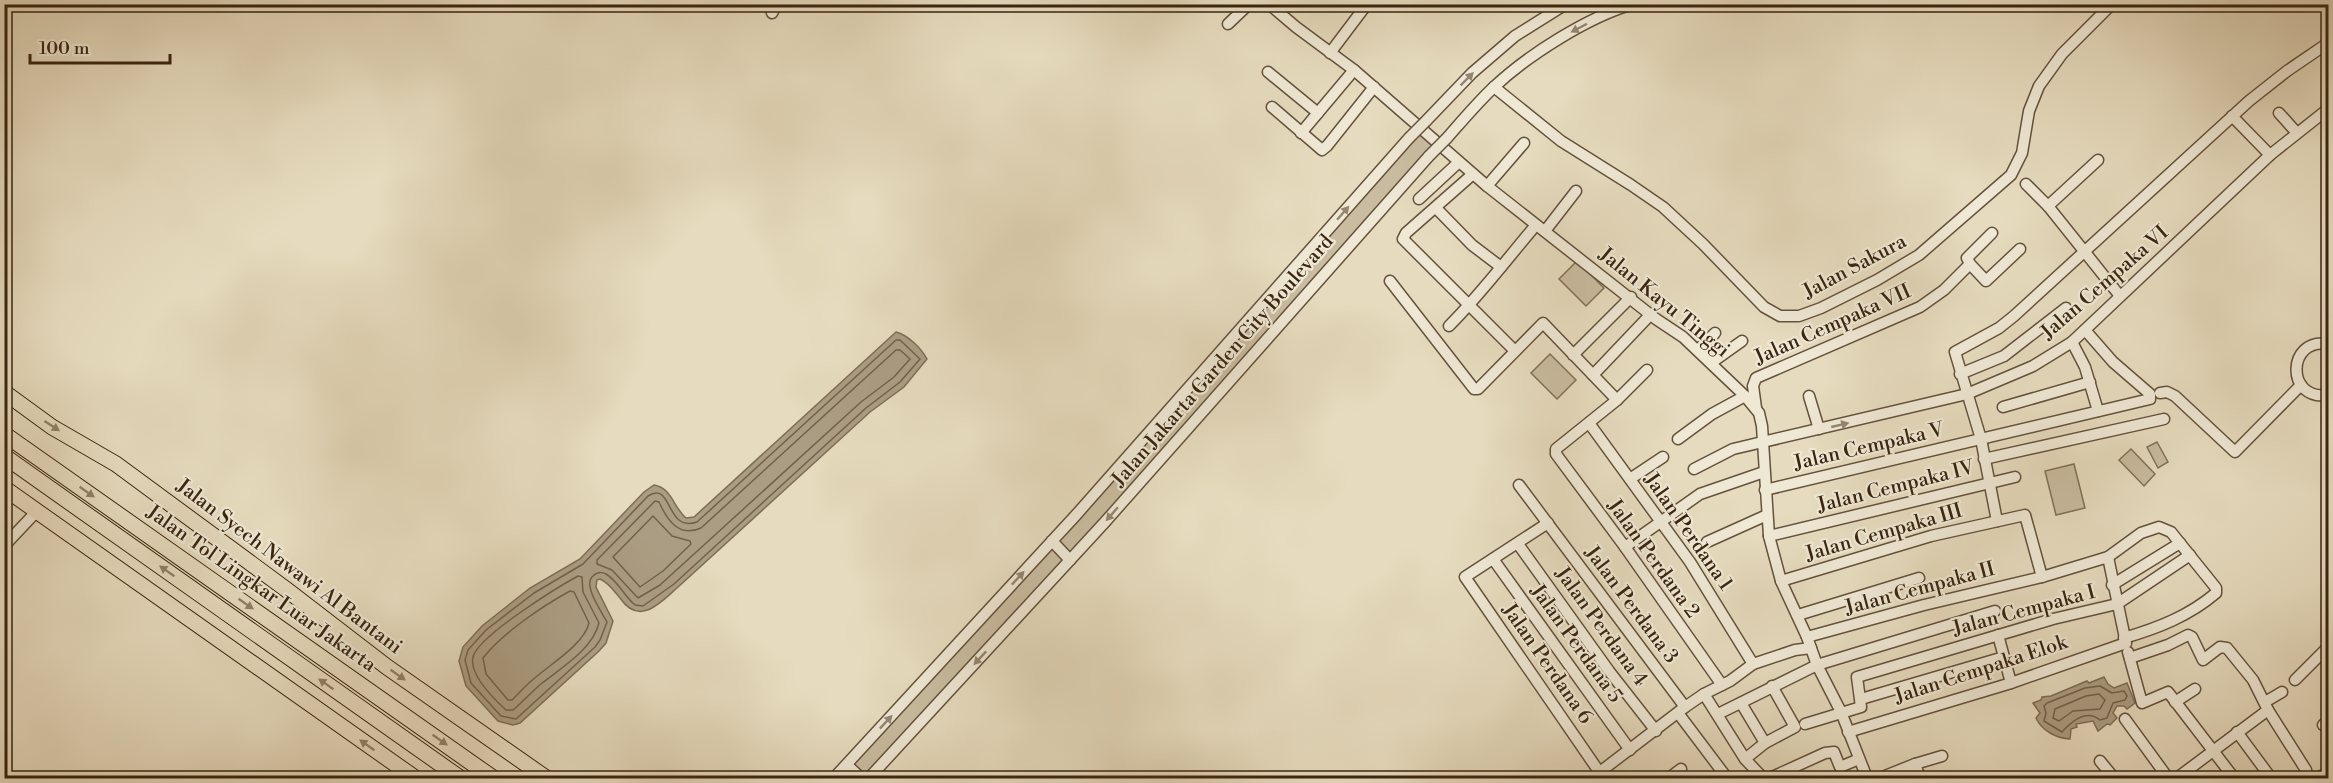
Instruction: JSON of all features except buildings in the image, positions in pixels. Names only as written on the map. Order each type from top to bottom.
[{"type":"highway","name":"Jalan Syech Nawawi Al Bantani","points":[[4,392],[52,427],[116,464],[387,667],[546,778]]},
{"type":"highway","name":"Jalan Tol Lingkar Luar Jakarta","points":[[4,434],[493,778]]},
{"type":"highway","name":"Jalan Tol Lingkar Luar Jakarta","points":[[4,456],[460,778]]},
{"type":"highway","points":[[4,488],[415,778]]},
{"type":"street","points":[[1228,24],[1249,4]]},
{"type":"street","name":"Jalan Kayu Tinggi","points":[[1269,4],[1354,70],[1487,186],[1683,337],[1756,408],[1761,418],[1769,536],[1781,581],[1817,664],[1841,712],[1867,778]]},
{"type":"street","points":[[1330,53],[1367,4]]},
{"type":"street","name":"Jalan Jakarta Garden City Boulevard","points":[[834,778],[1052,542],[1409,138],[1472,73],[1515,36],[1566,4]]},
{"type":"street","name":"Jalan Jakarta Garden City Boulevard","points":[[869,778],[1070,560],[1429,156],[1494,87],[1530,57],[1582,27],[1633,4]]},
{"type":"street","name":"Jalan Sakura","points":[[1494,87],[1561,141],[1631,184],[1663,207],[1703,244],[1764,307],[1780,316],[1799,316],[1821,308],[1877,280],[1919,255],[2011,175],[2022,153],[2030,111],[2039,86],[2062,54],[2112,4]]},
{"type":"street","points":[[2297,4],[2316,4]]},
{"type":"street","name":"Jalan Cempaka VI","points":[[1960,374],[1955,352],[2007,322],[2232,116],[2287,71],[2328,42]]},
{"type":"street","points":[[1301,133],[1354,70]]},
{"type":"street","points":[[1268,72],[1318,113]]},
{"type":"street","points":[[1272,107],[1319,149],[1324,149],[1374,87]]},
{"type":"street","name":"Jalan Cempaka VI","points":[[1694,469],[1733,449],[1967,394],[2020,373],[2072,342],[2270,155],[2328,109]]},
{"type":"street","points":[[2279,113],[2297,133]]},
{"type":"street","points":[[2232,116],[2270,155]]},
{"type":"street","points":[[1487,186],[1524,142]]},
{"type":"street","points":[[2048,206],[2098,160]]},
{"type":"street","points":[[1419,199],[1459,162]]},
{"type":"street","points":[[1473,174],[1406,233],[1403,239],[1515,351]]},
{"type":"street","points":[[2026,184],[2048,206],[2120,296]]},
{"type":"street","points":[[1449,326],[1501,267],[1576,191]]},
{"type":"street","points":[[1436,208],[1472,246],[1501,267]]},
{"type":"street","name":"Jalan Cempaka VII","points":[[1756,408],[1753,386],[1756,378],[1920,307],[1944,290],[1970,264],[1968,256],[1992,233]]},
{"type":"street","points":[[1970,264],[1987,281],[2020,249]]},
{"type":"street","points":[[1390,281],[1472,388],[1476,390],[1543,323],[1617,400]]},
{"type":"street","points":[[1574,355],[1631,297]]},
{"type":"street","points":[[1980,439],[1960,374],[2004,356],[2066,308]]},
{"type":"street","points":[[1593,375],[1651,314]]},
{"type":"street","points":[[2085,330],[2113,362],[2156,395],[2167,392],[2175,396],[2235,452],[2301,385]]},
{"type":"street","points":[[1698,350],[1715,333]]},
{"type":"street","points":[[1711,363],[1742,341]]},
{"type":"street","points":[[2072,342],[2090,382],[2098,411]]},
{"type":"street","points":[[2328,344],[2312,345],[2299,357],[2297,374],[2301,385],[2315,395],[2328,395]]},
{"type":"street","points":[[1589,423],[1617,400],[1647,370]]},
{"type":"street","points":[[2003,407],[2090,382]]},
{"type":"street","name":"Jalan Cempaka V","points":[[1765,490],[2150,399],[2156,395]]},
{"type":"street","points":[[1678,440],[1712,414],[1745,396]]},
{"type":"street","points":[[1809,396],[1819,429]]},
{"type":"street","points":[[1984,459],[2164,419]]},
{"type":"street","name":"Jalan Perdana 2","points":[[1589,423],[1556,449],[1556,454],[1722,685]]},
{"type":"street","name":"Jalan Perdana 1","points":[[1589,423],[1690,562],[1753,664]]},
{"type":"street","name":"Jalan Cempaka IV","points":[[1769,536],[1988,484],[1980,439]]},
{"type":"street","points":[[1630,479],[1663,457]]},
{"type":"street","points":[[1624,547],[1700,494],[1764,472]]},
{"type":"street","points":[[1996,521],[1988,484],[2015,477]]},
{"type":"street","name":"Jalan Perdana 3","points":[[1519,485],[1681,710],[1727,778]]},
{"type":"street","points":[[4,546],[37,511]]},
{"type":"street","points":[[1707,542],[1767,515]]},
{"type":"street","name":"Jalan Cempaka III","points":[[1781,581],[1931,536],[2025,515],[2042,577]]},
{"type":"street","points":[[1493,559],[1548,524]]},
{"type":"street","name":"Jalan Cempaka II","points":[[1595,777],[1704,694],[1753,664],[1809,643],[1924,605],[2042,577],[2108,557],[2141,533],[2159,527],[2171,532],[2190,555]]},
{"type":"street","points":[[1052,542],[1070,560]]},
{"type":"street","points":[[2112,585],[2180,543]]},
{"type":"street","name":"Jalan Perdana 4","points":[[1518,544],[1609,671],[1656,731]]},
{"type":"street","name":"Jalan Cempaka I","points":[[1861,699],[1857,677],[1998,634],[2117,604],[2190,555]]},
{"type":"street","name":"Jalan Cempaka Elok","points":[[1848,732],[2012,683],[2125,640],[2192,611],[2216,593],[2216,588],[2190,555]]},
{"type":"street","points":[[2108,557],[2125,640],[2143,704],[2167,692],[2234,778]]},
{"type":"street","name":"Jalan Perdana 6","points":[[1493,559],[1466,575],[1466,578],[1595,777]]},
{"type":"street","name":"Jalan Perdana 5","points":[[1493,559],[1630,750]]},
{"type":"street","points":[[1797,615],[1919,578]]},
{"type":"street","points":[[1718,714],[1817,664],[1995,611]]},
{"type":"street","points":[[1998,634],[2012,683]]},
{"type":"street","points":[[2130,658],[2168,645],[2188,635],[2192,637],[2203,660],[2220,647],[2228,650],[2253,680],[2310,778],[2328,772]]},
{"type":"street","points":[[2295,680],[2328,647]]},
{"type":"street","points":[[1805,723],[1861,707],[1861,699],[2004,657]]},
{"type":"street","points":[[1745,759],[1765,743],[1795,727],[1772,686]]},
{"type":"street","points":[[2175,702],[2195,688]]},
{"type":"street","points":[[2177,778],[2237,732],[2282,692]]},
{"type":"street","points":[[1704,694],[1745,759],[1763,778]]},
{"type":"street","points":[[1741,703],[1765,743]]},
{"type":"street","points":[[2125,719],[2168,778]]},
{"type":"street","points":[[2237,732],[2271,778]]},
{"type":"street","points":[[1770,778],[1826,753],[1833,752],[1840,767],[1859,759]]},
{"type":"street","points":[[1880,778],[1942,756]]},
{"type":"street","points":[[2100,761],[2114,778]]},
{"type":"street","points":[[1915,764],[1920,778]]},
{"type":"street","points":[[847,765],[861,778]]},
{"type":"street","points":[[1669,778],[1681,768]]},
{"type":"shaded area","points":[[1418,130],[1438,147],[869,778],[834,778]]},
{"type":"shaded area","points":[[1577,261],[1604,288],[1586,306],[1559,279]]},
{"type":"shaded area","points":[[1550,354],[1576,380],[1557,399],[1531,373]]},
{"type":"shaded area","points":[[2157,442],[2168,462],[2158,468],[2147,447]]},
{"type":"shaded area","points":[[2131,449],[2155,474],[2144,486],[2119,460]]},
{"type":"shaded area","points":[[2074,464],[2085,508],[2056,515],[2045,471]]},
{"type":"water","points":[[896,332],[914,342],[927,359],[904,387],[870,412],[656,606],[649,610],[634,610],[627,606],[611,587],[600,579],[597,580],[596,587],[613,621],[606,643],[520,723],[513,725],[498,721],[466,686],[459,661],[463,647],[482,626],[530,588],[580,559],[644,492],[654,485],[660,487],[669,494],[686,518],[694,517]]},
{"type":"water","points":[[2104,677],[2114,688],[2127,683],[2135,703],[2127,709],[2124,706],[2117,706],[2113,713],[2117,718],[2110,725],[2107,724],[2098,731],[2093,721],[2076,724],[2077,727],[2071,729],[2070,739],[2050,733],[2042,727],[2036,718],[2040,713],[2033,703],[2041,700],[2042,697],[2051,696],[2087,681],[2089,683]]}]
